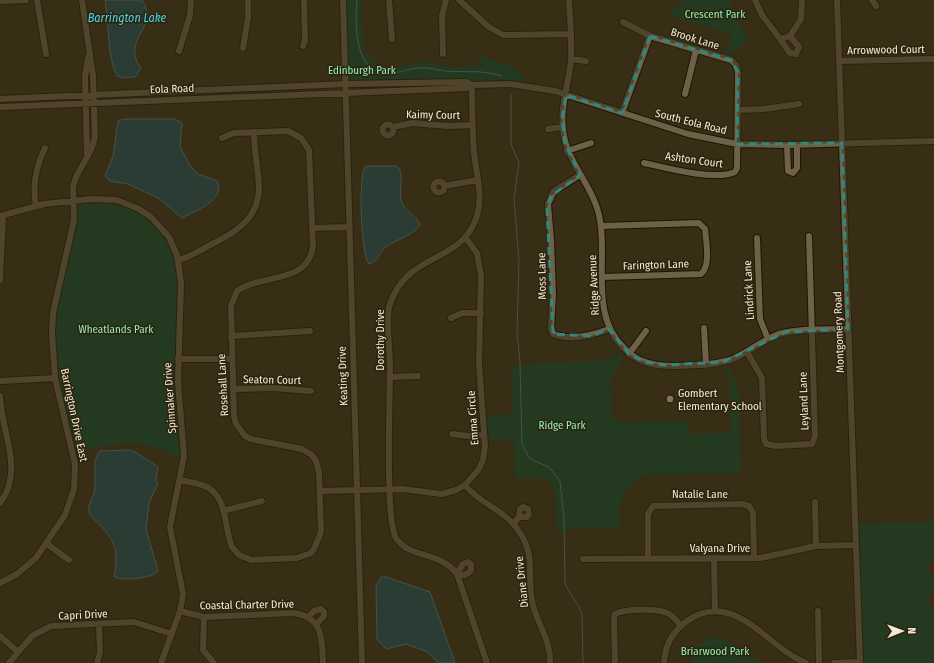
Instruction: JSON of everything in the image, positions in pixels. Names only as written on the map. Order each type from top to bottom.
[{"type":"street","points":[[0,1],[26,0]]},
{"type":"street","points":[[37,0],[46,54]]},
{"type":"street","points":[[82,0],[88,50]]},
{"type":"street","points":[[179,50],[190,15],[191,0]]},
{"type":"street","points":[[243,48],[248,18],[248,0]]},
{"type":"street","points":[[303,46],[305,40],[304,0]]},
{"type":"street","name":"Keating Drive","points":[[343,0],[362,663]]},
{"type":"street","points":[[389,0],[392,39]]},
{"type":"street","points":[[443,54],[442,16],[446,0]]},
{"type":"street","points":[[459,0],[489,27],[503,35],[570,34]]},
{"type":"street","name":"Ridge Avenue","points":[[569,0],[571,59],[562,128],[567,151],[594,201],[601,226],[604,311],[609,329],[619,344],[629,354],[654,364],[706,364],[729,361],[768,339],[786,332],[848,329]]},
{"type":"street","points":[[755,0],[762,15],[790,54],[796,54],[799,47],[790,36]]},
{"type":"street","points":[[780,39],[790,36],[801,19],[802,0]]},
{"type":"street","name":"Montgomery Road","points":[[837,0],[860,662]]},
{"type":"street","points":[[872,0],[876,6]]},
{"type":"street","name":"Brook Lane","points":[[623,22],[650,36],[731,60],[736,65],[738,72],[737,144]]},
{"type":"street","points":[[622,113],[650,36]]},
{"type":"street","name":"Barrington Drive East","points":[[0,583],[30,565],[47,544],[66,515],[72,498],[75,481],[74,459],[54,378],[53,317],[73,228],[74,182],[91,150],[95,137],[93,76],[88,50]]},
{"type":"street","name":"Barrington Drive East","points":[[87,156],[86,95],[88,50]]},
{"type":"street","points":[[685,94],[696,50]]},
{"type":"street","points":[[571,59],[586,61]]},
{"type":"street","name":"Arrowwood Court","points":[[839,61],[934,59]]},
{"type":"street","name":"South Eola Road","points":[[345,88],[466,82],[472,85],[510,84],[545,89],[688,134],[737,144],[797,145],[934,141]]},
{"type":"street","name":"Dorothy Drive","points":[[472,85],[473,126],[480,195],[478,213],[473,226],[465,237],[452,249],[415,268],[404,278],[395,290],[388,313],[390,377],[390,490],[392,526],[394,534],[401,544],[415,552],[442,560],[452,567],[457,574],[487,663]]},
{"type":"street","name":"Eola Road","points":[[0,99],[86,95],[345,88]]},
{"type":"street","name":"Eola Road","points":[[0,107],[345,88]]},
{"type":"street","points":[[738,110],[764,109],[799,104]]},
{"type":"street","name":"Kaimy Court","points":[[393,127],[412,123],[448,126],[473,126]]},
{"type":"street","points":[[548,129],[562,128]]},
{"type":"street","name":"Rosehall Lane","points":[[180,480],[206,486],[212,490],[220,501],[230,541],[235,551],[239,555],[251,560],[297,558],[311,553],[320,538],[320,491],[318,466],[312,455],[307,451],[251,439],[240,431],[234,416],[231,336],[231,306],[237,291],[250,284],[296,272],[303,268],[310,260],[312,254],[312,228],[310,158],[306,144],[301,138],[288,131],[234,133],[222,138]]},
{"type":"street","points":[[179,260],[196,254],[228,236],[239,229],[248,219],[258,197],[259,187],[254,132]]},
{"type":"street","points":[[567,151],[591,143]]},
{"type":"street","name":"Ashton Court","points":[[644,163],[708,175],[729,175],[735,172],[737,168],[737,144]]},
{"type":"street","points":[[787,145],[788,170],[793,173],[797,168],[797,145]]},
{"type":"street","points":[[36,206],[35,182],[37,168],[45,148]]},
{"type":"street","name":"Moss Lane","points":[[580,175],[554,191],[548,204],[553,295],[551,328],[553,334],[558,337],[591,336],[609,329]]},
{"type":"street","points":[[444,186],[478,180]]},
{"type":"street","name":"Spinnaker Drive","points":[[2,216],[36,206],[73,201],[104,199],[117,200],[139,209],[161,227],[169,238],[179,260],[181,283],[178,359],[184,451],[180,480],[170,527],[182,584],[183,598],[180,611],[161,663]]},
{"type":"street","points":[[0,280],[2,216]]},
{"type":"street","name":"Farington Lane","points":[[601,226],[697,223],[703,225],[705,229],[706,251],[706,267],[701,274],[602,277]]},
{"type":"street","points":[[312,228],[349,227]]},
{"type":"street","name":"Leyland Lane","points":[[747,352],[762,378],[764,438],[766,444],[776,446],[812,444],[815,436],[808,236]]},
{"type":"street","name":"Emma Circle","points":[[465,237],[476,250],[479,258],[481,313],[479,364],[485,450],[481,464],[466,485]]},
{"type":"street","name":"Lindrick Lane","points":[[757,238],[760,319],[768,339]]},
{"type":"street","points":[[450,318],[462,313],[481,313]]},
{"type":"street","points":[[704,328],[706,364]]},
{"type":"street","points":[[231,336],[310,330]]},
{"type":"street","points":[[629,354],[646,331]]},
{"type":"street","points":[[178,359],[232,359]]},
{"type":"street","points":[[390,377],[418,376]]},
{"type":"street","points":[[0,381],[54,378]]},
{"type":"street","name":"Seaton Court","points":[[233,389],[273,388],[311,391]]},
{"type":"street","points":[[0,396],[2,417],[11,457],[12,474],[7,492],[0,503]]},
{"type":"street","points":[[452,434],[469,436],[484,435]]},
{"type":"street","points":[[320,491],[390,490],[442,494],[466,485]]},
{"type":"street","name":"Diane Drive","points":[[466,485],[478,499],[513,524],[529,550],[531,563],[532,602],[548,642],[550,663]]},
{"type":"street","points":[[223,511],[262,501]]},
{"type":"street","points":[[815,502],[816,546]]},
{"type":"street","name":"Natalie Lane","points":[[648,558],[648,514],[653,506],[742,504],[749,506],[753,513],[754,558]]},
{"type":"street","points":[[513,524],[519,517]]},
{"type":"street","points":[[47,544],[69,560]]},
{"type":"street","name":"Valyana Drive","points":[[583,559],[754,558],[816,546],[856,545]]},
{"type":"street","points":[[714,558],[715,612]]},
{"type":"street","name":"Coastal Charter Drive","points":[[180,611],[204,617],[293,613],[312,621],[321,635],[323,663]]},
{"type":"street","points":[[615,663],[615,614],[623,611],[662,611],[670,614],[681,626]]},
{"type":"street","points":[[818,611],[819,663]]},
{"type":"street","points":[[664,663],[669,642],[681,626],[698,615],[715,612],[728,613],[742,619],[806,663]]},
{"type":"street","points":[[204,617],[203,650],[214,663]]},
{"type":"street","name":"Capri Drive","points":[[9,663],[32,636],[45,628],[58,625],[134,622],[172,634]]},
{"type":"street","points":[[97,663],[100,653],[98,624]]},
{"type":"street","points":[[0,636],[18,652]]},
{"type":"street","points":[[834,663],[860,662]]},
{"type":"highlighted area","points":[[650,36],[731,60],[738,72],[737,144],[842,143],[848,329],[786,332],[723,362],[665,365],[645,362],[629,354],[609,329],[591,336],[553,334],[547,207],[551,196],[580,175],[565,143],[562,119],[566,95],[622,113]]},
{"type":"green space","name":"Edinburgh Park","points":[[346,0],[361,0],[364,51],[379,66],[395,68],[423,61],[448,67],[482,66],[478,60],[479,53],[489,59],[515,68],[524,76],[524,82],[349,83]]},
{"type":"green space","name":"Crescent Park","points":[[684,0],[730,0],[733,16],[749,39],[734,50],[732,56],[726,54],[731,33],[671,16],[670,12]]},
{"type":"green space","points":[[312,88],[275,92],[124,99],[163,94]]},
{"type":"green space","name":"Wheatlands Park","points":[[107,204],[134,211],[146,219],[160,233],[170,249],[175,266],[177,284],[178,304],[175,361],[181,458],[157,448],[140,444],[112,445],[75,452],[57,374],[55,331],[56,318],[77,223],[77,209],[80,205]]},
{"type":"green space","name":"Ridge Park","points":[[622,354],[624,356],[610,381],[612,417],[620,422],[687,421],[688,434],[731,433],[729,382],[725,367],[729,366],[739,394],[741,473],[645,475],[628,487],[619,505],[620,527],[577,528],[558,534],[555,487],[545,478],[515,478],[514,439],[489,440],[486,416],[513,414],[511,367],[542,363],[597,361]]},
{"type":"green space","points":[[934,522],[934,560],[925,566],[934,577],[934,591],[925,600],[934,611],[934,663],[863,663],[859,524]]},
{"type":"green space","name":"Briarwood Park","points":[[711,637],[726,639],[761,663],[691,663],[696,648]]},
{"type":"water","name":"Barrington Lake","points":[[105,0],[142,0],[146,8],[146,22],[135,47],[136,58],[141,69],[135,77],[123,78],[117,76],[111,58]]},
{"type":"water","points":[[124,119],[175,119],[182,123],[180,147],[191,167],[198,174],[217,181],[219,188],[217,194],[208,204],[182,218],[158,198],[128,184],[110,181],[105,176],[113,156],[118,121]]},
{"type":"water","points":[[395,166],[399,168],[401,176],[402,203],[420,225],[409,235],[387,246],[375,261],[369,264],[364,247],[361,216],[363,174],[365,167]]},
{"type":"water","points":[[132,450],[158,467],[156,480],[158,483],[149,503],[146,529],[158,571],[150,576],[123,579],[114,576],[116,555],[113,543],[106,531],[92,517],[89,509],[95,488],[95,461],[100,451]]},
{"type":"water","points":[[381,577],[386,577],[430,592],[455,663],[438,663],[428,652],[406,644],[386,649],[377,639],[376,586]]},
{"type":"waterway","points":[[357,0],[356,21],[358,44],[367,64],[374,70],[388,73],[416,68],[426,68],[453,72],[486,73],[502,76]]},
{"type":"waterway","points":[[511,94],[511,144],[519,163],[514,198],[519,261],[517,332],[520,364],[522,444],[530,459],[549,467],[560,481],[564,519],[565,582],[582,614],[583,663]]},
{"type":"place","name":"Gombert Elementary School","points":[[670,399]]}]
